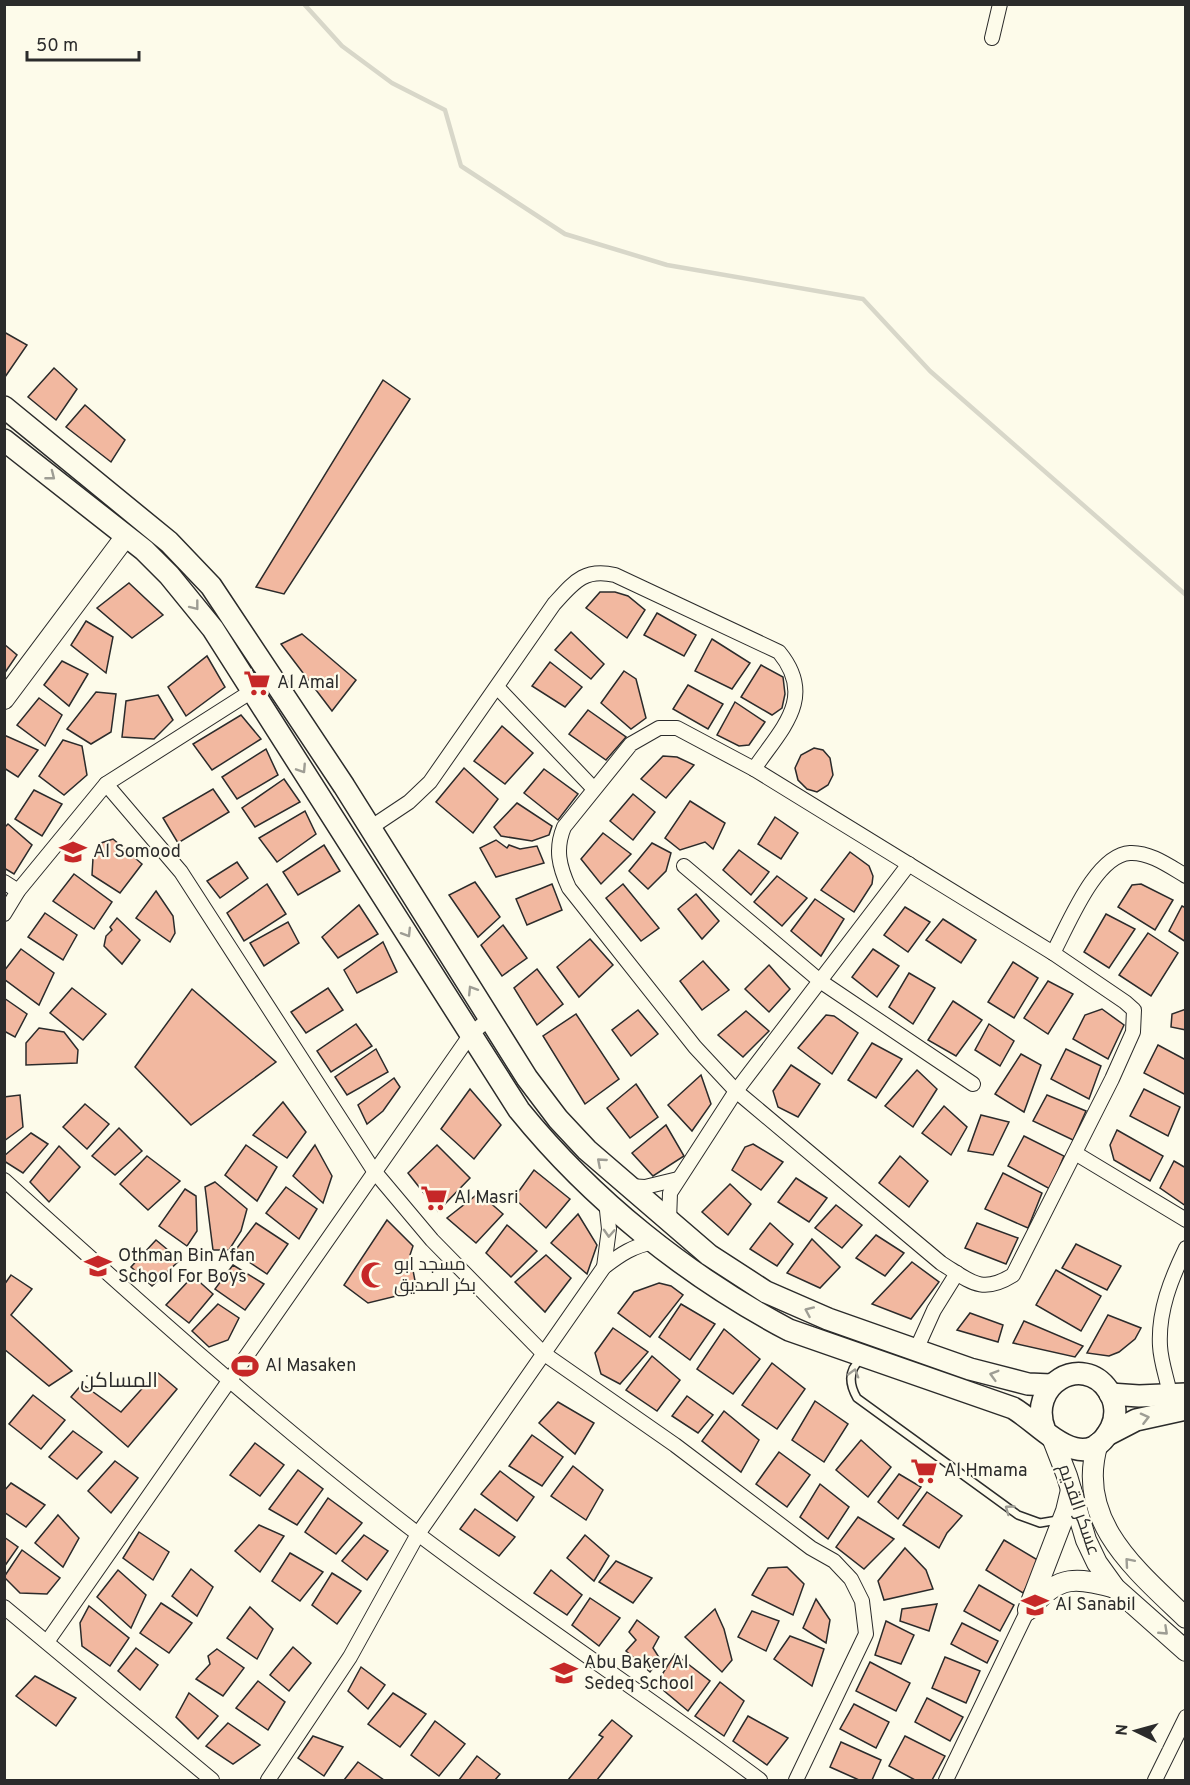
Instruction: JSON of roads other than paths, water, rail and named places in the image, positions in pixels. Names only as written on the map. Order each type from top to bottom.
[{"type":"main road","points":[[4,407],[190,561],[244,632],[527,1078],[558,1119],[587,1150],[709,1255],[766,1292],[828,1319],[916,1350],[1006,1379],[1051,1385]]},
{"type":"main road","points":[[4,440],[126,536],[161,567],[193,603],[252,691],[519,1110],[546,1144],[654,1242],[712,1285],[789,1330],[1013,1408],[1049,1436],[1075,1449],[1103,1439],[1136,1420],[1178,1402]]},
{"type":"main road","points":[[1049,1436],[1040,1407],[1044,1395],[1051,1385],[1073,1374],[1086,1375],[1098,1380],[1110,1394],[1115,1412],[1103,1439]]},
{"type":"main road","points":[[1110,1394],[1178,1402]]},
{"type":"street","points":[[992,38],[1000,4]]},
{"type":"street","points":[[4,699],[126,536]]},
{"type":"street","points":[[370,828],[409,802],[430,782],[554,604],[572,585],[587,575],[600,572],[615,575],[779,652],[790,665],[797,693],[795,707],[754,769]]},
{"type":"street","points":[[496,687],[594,789]]},
{"type":"street","points":[[4,914],[18,891],[106,784],[252,691]]},
{"type":"street","points":[[659,728],[677,728],[754,769],[1053,953],[1134,1010],[1133,1032],[1075,1153],[1013,1275],[998,1284],[988,1287],[975,1284],[941,1263],[736,1091],[695,1047],[569,888],[561,870],[559,840],[564,827],[631,744],[659,728]]},
{"type":"street","points":[[106,784],[181,872],[374,1171],[432,1240],[543,1353],[675,1444],[811,1548],[834,1561],[851,1579],[862,1601],[866,1634],[796,1780]]},
{"type":"street","points":[[1053,953],[1105,864],[1131,853],[1159,859],[1185,876]]},
{"type":"street","points":[[669,1221],[668,1203],[678,1179],[736,1091],[909,864]]},
{"type":"street","points":[[684,866],[820,981],[973,1084]]},
{"type":"street","points":[[4,882],[18,891]]},
{"type":"street","points":[[46,1642],[471,1034],[490,1018]]},
{"type":"street","points":[[1075,1153],[1185,1220]]},
{"type":"street","points":[[629,1186],[653,1186],[678,1179]]},
{"type":"street","points":[[4,1180],[229,1380],[418,1534],[673,1715],[760,1780]]},
{"type":"street","points":[[604,1267],[609,1229],[605,1199]]},
{"type":"street","points":[[268,1780],[350,1657],[418,1534],[604,1267],[624,1251],[654,1242]]},
{"type":"street","points":[[1178,1402],[1160,1348],[1160,1324],[1173,1275],[1185,1248]]},
{"type":"street","points":[[916,1350],[934,1310],[957,1273]]},
{"type":"street","name":"عسكر القديم","points":[[1049,1436],[1071,1491],[1086,1540],[1097,1563],[1115,1588],[1185,1651]]},
{"type":"street","name":"عسكر القديم","points":[[1103,1439],[1092,1469],[1100,1514],[1111,1539],[1129,1563],[1185,1618]]},
{"type":"street","points":[[946,1780],[1028,1610],[1064,1518],[1071,1491]]},
{"type":"street","points":[[1028,1610],[1043,1593],[1065,1581],[1090,1581],[1115,1588]]},
{"type":"street","points":[[4,1607],[212,1780]]},
{"type":"street","points":[[1155,1780],[1185,1717]]},
{"type":"lane","points":[[865,1356],[857,1363],[851,1379],[857,1398],[1018,1515],[1040,1523],[1064,1518]]},
{"type":"waterway","points":[[304,4],[342,46],[392,83],[445,110],[461,166],[565,234],[667,265],[863,299],[930,371],[1186,595]]},
{"type":"place","name":"Al Amal","points":[[257,683]]},
{"type":"place","name":"Al Somood","points":[[73,852]]},
{"type":"place","name":"Al Masri","points":[[434,1198]]},
{"type":"place","name":"Othman Bin Afan School For Boys","points":[[98,1266]]},
{"type":"place","name":"مسجد ابو بكر الصديق","points":[[374,1275]]},
{"type":"place","name":"Al Masaken","points":[[245,1366]]},
{"type":"place","name":"Al Hmama","points":[[924,1471]]},
{"type":"place","name":"Al Sanabil","points":[[1035,1605]]},
{"type":"place","name":"Abu Baker Al Sedeq School","points":[[564,1673]]},
{"type":"district","name":"المساكن","points":[[119,1381]]}]
